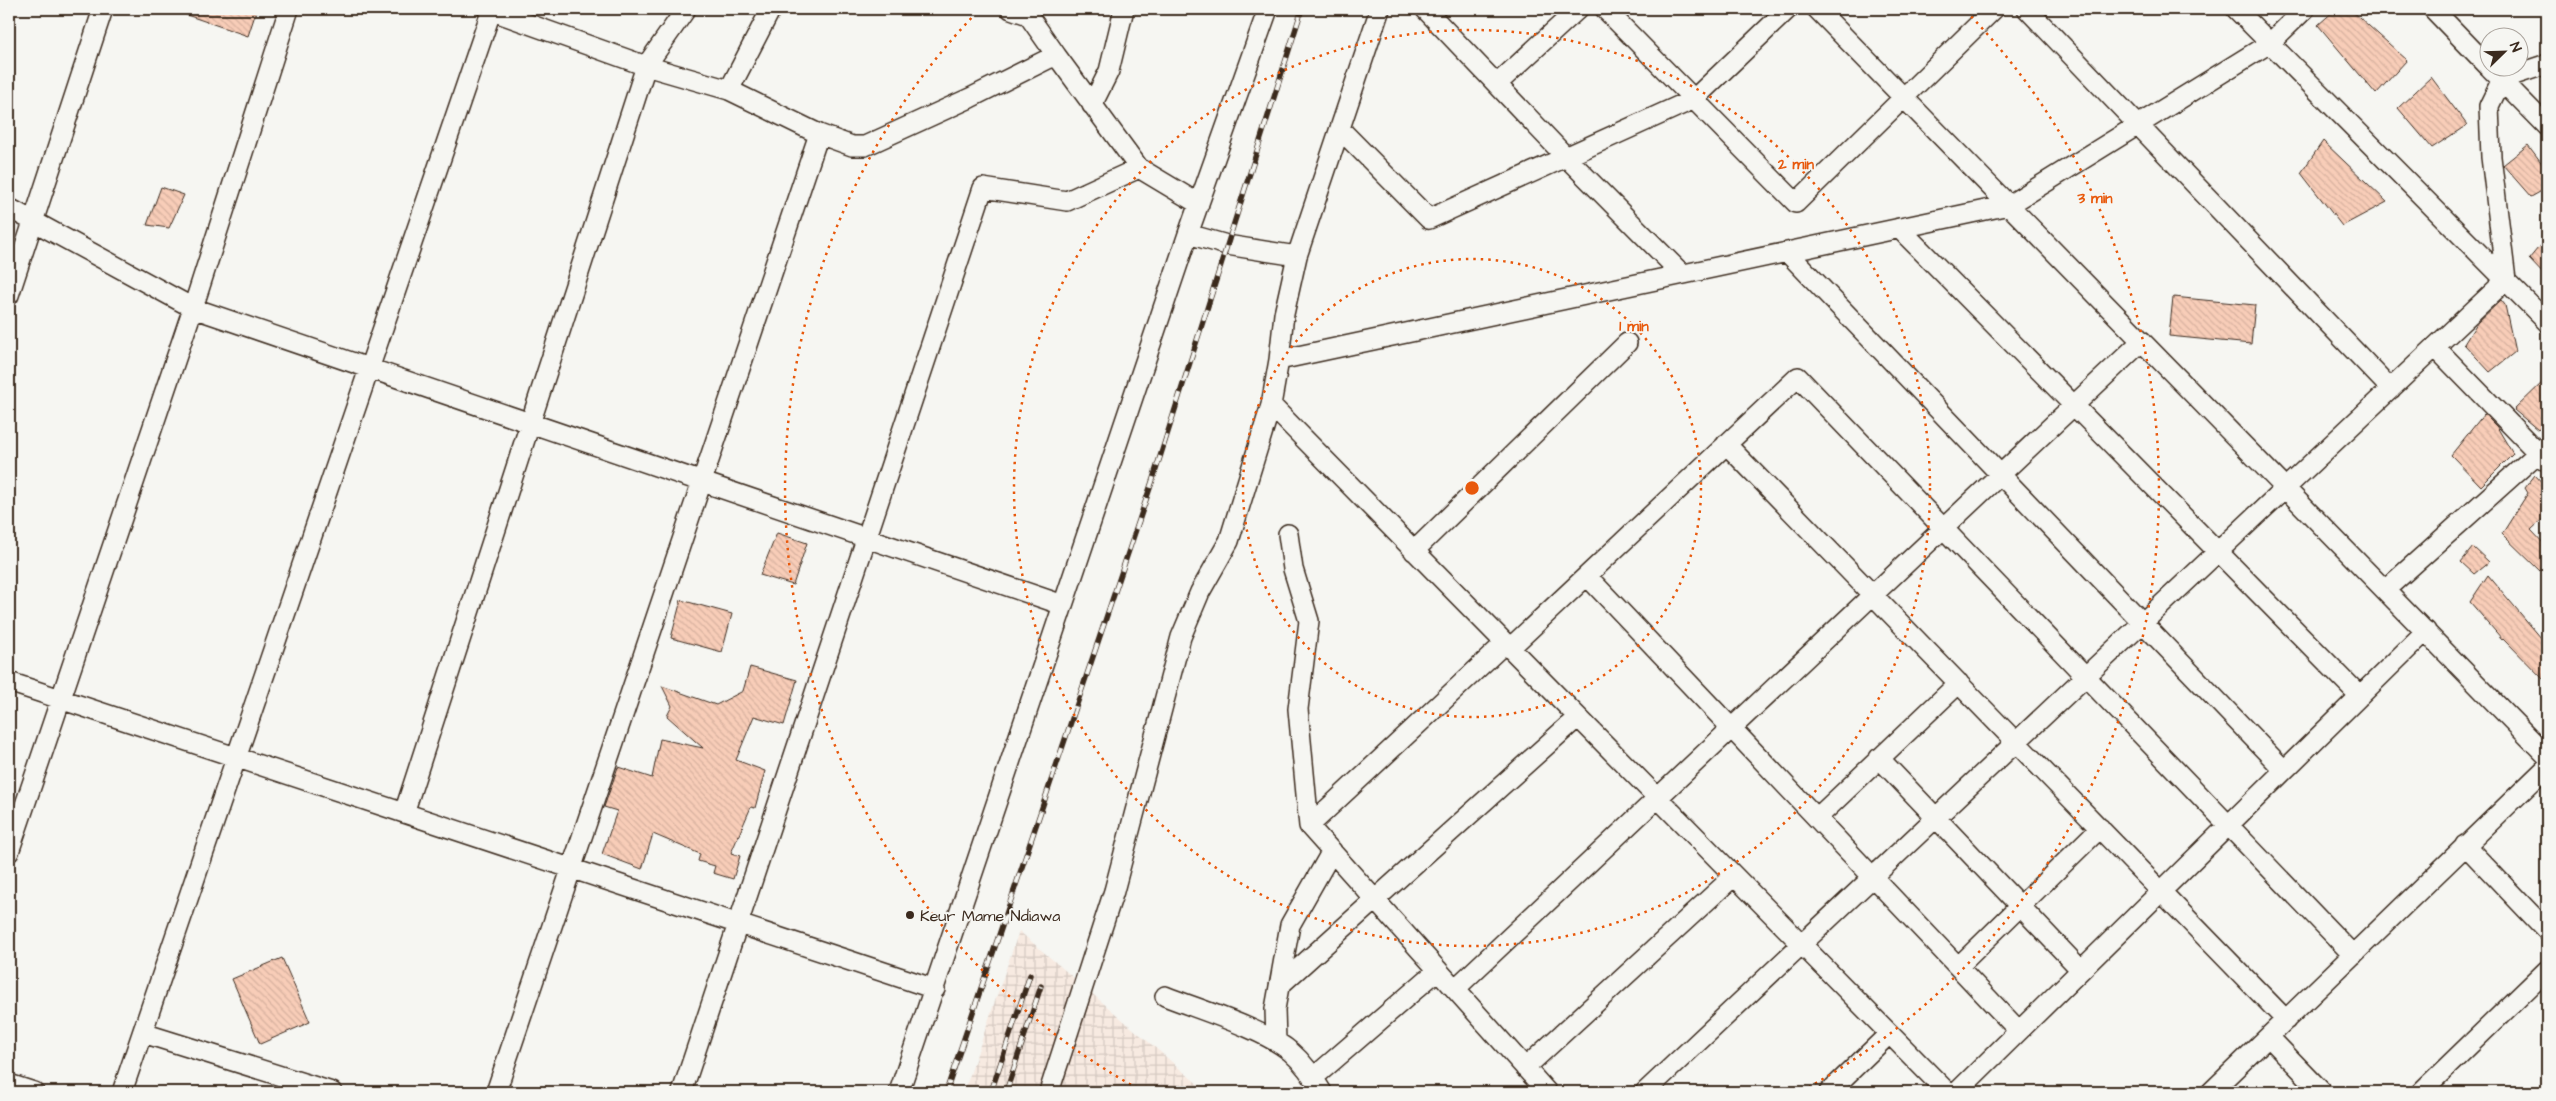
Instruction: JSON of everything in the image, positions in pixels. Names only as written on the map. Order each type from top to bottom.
[{"type":"street","points":[[9,295],[103,9]]},
{"type":"street","points":[[9,852],[59,699],[193,308],[289,9]]},
{"type":"street","points":[[122,1092],[489,9],[646,66],[729,90],[819,134],[852,146],[865,146],[970,98],[1056,55]]},
{"type":"street","points":[[404,813],[646,66],[686,9]]},
{"type":"street","points":[[729,90],[772,9]]},
{"type":"street","points":[[1092,104],[1109,71],[1124,9]]},
{"type":"street","points":[[899,1092],[1188,234],[1268,9]]},
{"type":"street","points":[[1049,1092],[1114,891],[1181,636],[1200,592],[1229,542],[1271,405],[1279,360],[1284,314],[1297,256],[1380,9]]},
{"type":"street","points":[[1425,9],[1566,157],[1682,274]]},
{"type":"street","points":[[1496,84],[1578,9]]},
{"type":"street","points":[[1605,9],[1796,203],[1994,9]]},
{"type":"street","points":[[1340,129],[1429,219],[1694,99],[1788,9]]},
{"type":"street","points":[[1817,9],[2547,756]]},
{"type":"street","points":[[2027,9],[2391,388]]},
{"type":"street","points":[[2236,9],[2547,322]]},
{"type":"street","points":[[1279,360],[2009,205],[2270,43],[2305,9]]},
{"type":"street","points":[[2433,9],[2478,56]]},
{"type":"street","points":[[1026,11],[1139,168],[1199,204]]},
{"type":"street","points":[[2528,66],[2547,64]]},
{"type":"street","points":[[2492,78],[2489,106],[2491,157],[2506,280]]},
{"type":"street","points":[[2500,78],[2547,126]]},
{"type":"street","points":[[496,1092],[819,134]]},
{"type":"street","points":[[682,1092],[983,188],[1067,201],[1139,168]]},
{"type":"street","points":[[9,208],[193,308],[1063,605]]},
{"type":"street","points":[[1899,228],[2360,696]]},
{"type":"street","points":[[1188,234],[1227,246],[1297,256]]},
{"type":"street","points":[[1787,252],[2284,770]]},
{"type":"street","points":[[1646,1092],[2506,280]]},
{"type":"street","points":[[1455,989],[2142,341]]},
{"type":"street","points":[[1414,551],[1627,343]]},
{"type":"street","points":[[2385,590],[2544,454],[2435,347]]},
{"type":"street","points":[[1309,826],[1587,576],[1798,377],[2353,955]]},
{"type":"street","points":[[1271,405],[1947,1092]]},
{"type":"street","points":[[1726,444],[2286,1020]]},
{"type":"street","points":[[1288,534],[1293,568],[1308,621],[1298,709],[1309,826],[1547,1092]]},
{"type":"street","points":[[1587,576],[2020,1031]]},
{"type":"street","points":[[1957,1092],[2426,631]]},
{"type":"street","points":[[9,682],[935,989]]},
{"type":"street","points":[[1817,818],[1959,683]]},
{"type":"street","points":[[1279,986],[1578,717]]},
{"type":"street","points":[[1880,758],[2081,970]]},
{"type":"street","points":[[2211,1092],[2547,767]]},
{"type":"street","points":[[1958,966],[2100,828]]},
{"type":"street","points":[[2465,845],[2547,931]]},
{"type":"street","points":[[1276,1041],[1275,1009],[1290,925],[1332,852]]},
{"type":"street","points":[[1525,1068],[1734,876]]},
{"type":"street","points":[[1165,996],[1276,1041],[1293,1054],[1318,1085],[1438,970]]},
{"type":"street","points":[[2420,1092],[2547,970]]},
{"type":"street","points":[[142,1033],[332,1092]]},
{"type":"street","points":[[1829,1092],[1890,1034]]},
{"type":"street","points":[[2269,1037],[2322,1092]]},
{"type":"street","points":[[9,1084],[34,1092]]},
{"type":"shaded area","points":[[1019,931],[1207,1092],[964,1092]]},
{"type":"building","points":[[176,9],[257,9],[248,36],[175,11]]},
{"type":"building","points":[[2336,9],[2350,9],[2407,60],[2376,94],[2318,25]]},
{"type":"building","points":[[2431,77],[2467,125],[2432,148],[2398,108]]},
{"type":"building","points":[[2323,141],[2387,202],[2342,226],[2301,173]]},
{"type":"building","points":[[2528,145],[2547,170],[2547,188],[2531,197],[2503,165]]},
{"type":"building","points":[[161,187],[184,195],[169,228],[147,225]]},
{"type":"building","points":[[2547,237],[2547,278],[2529,259]]},
{"type":"building","points":[[2173,297],[2255,305],[2251,344],[2169,336]]},
{"type":"building","points":[[2501,300],[2505,305],[2515,352],[2490,372],[2464,344],[2477,323]]},
{"type":"building","points":[[2547,378],[2547,421],[2538,430],[2514,410]]},
{"type":"building","points":[[2484,414],[2497,427],[2513,454],[2481,486],[2451,455]]},
{"type":"building","points":[[2535,475],[2547,488],[2547,515],[2531,530],[2547,547],[2547,563],[2540,571],[2502,534],[2528,493],[2525,488]]},
{"type":"building","points":[[777,533],[807,543],[793,585],[760,575]]},
{"type":"building","points":[[2473,547],[2489,562],[2474,574],[2461,562]]},
{"type":"building","points":[[2488,575],[2547,645],[2547,683],[2502,639],[2470,602]]},
{"type":"building","points":[[681,600],[732,614],[722,652],[671,638]]},
{"type":"building","points":[[750,667],[797,680],[784,725],[754,716],[736,760],[765,771],[755,808],[751,807],[731,853],[740,856],[733,879],[713,873],[715,866],[698,861],[700,854],[653,834],[642,869],[602,854],[617,811],[604,807],[618,767],[652,778],[660,739],[703,748],[667,716],[672,706],[662,686],[716,705],[743,691]]},
{"type":"building","points":[[282,958],[310,1022],[260,1044],[232,979]]},
{"type":"railway","points":[[946,1092],[1153,479],[1302,9]]},
{"type":"railway","points":[[991,1092],[1030,975]]},
{"type":"railway","points":[[1006,1092],[1041,986]]},
{"type":"place","name":"Keur Mame Ndiawa","points":[[910,915]]}]
